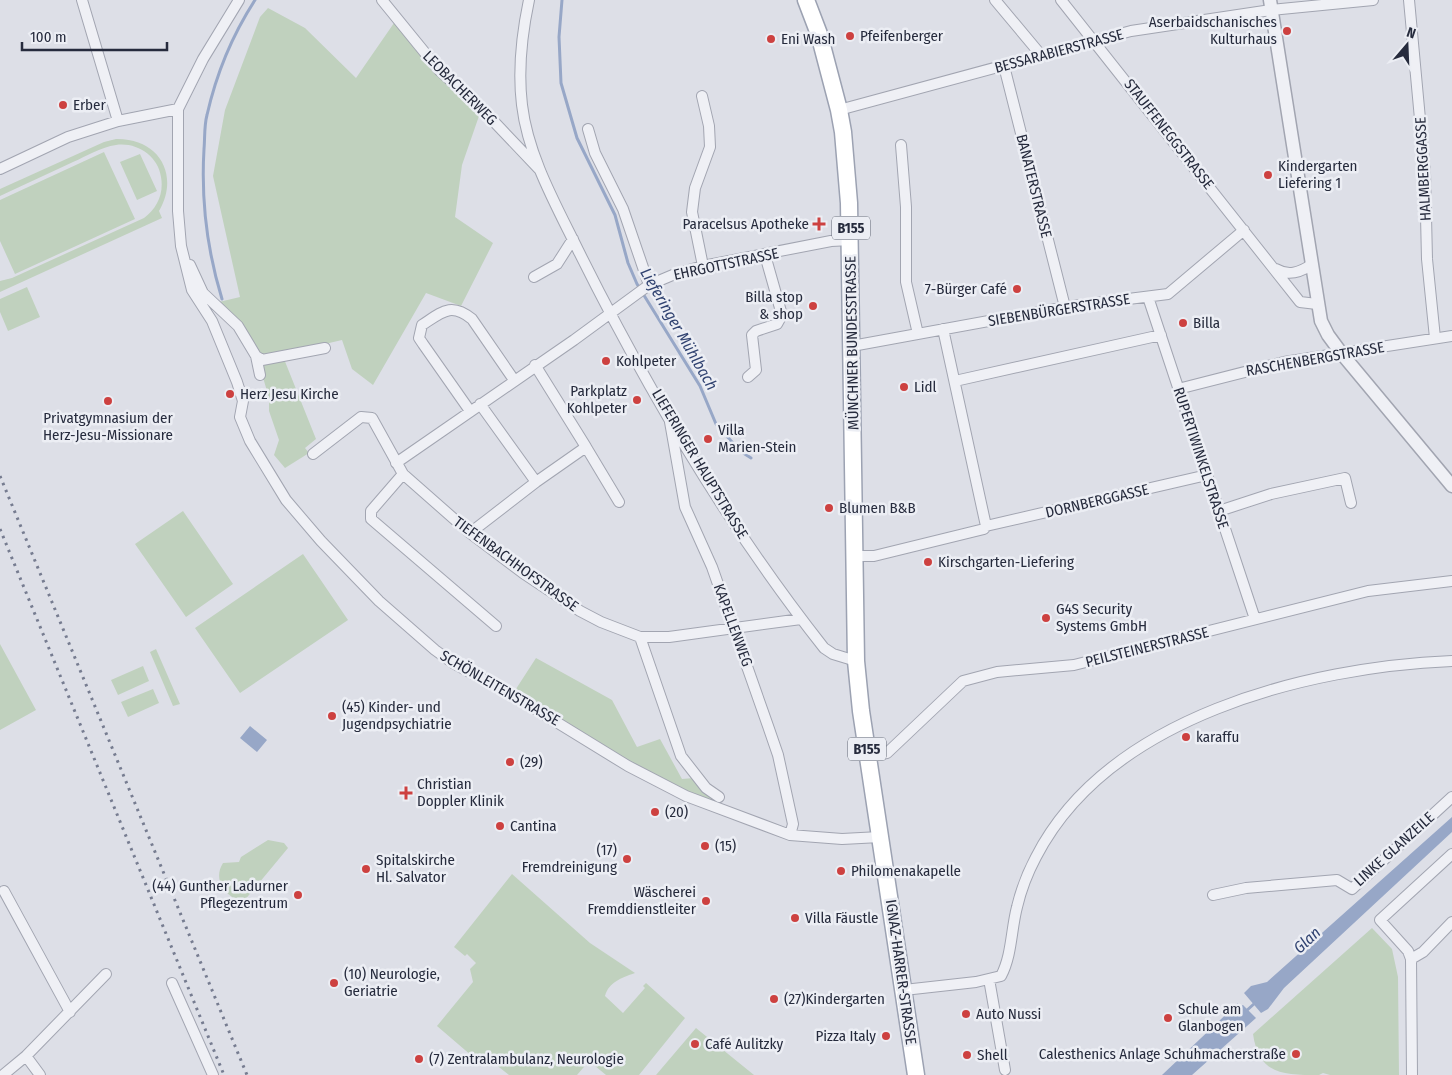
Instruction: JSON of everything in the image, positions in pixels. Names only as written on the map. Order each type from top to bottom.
[{"type":"main road","name":"MÜNCHNER BUNDESSTRASSE","points":[[806,0],[833,83],[843,132],[851,240],[856,661]]},
{"type":"main road","name":"IGNAZ-HARRER-STRASSE","points":[[856,661],[868,756],[916,1075]]},
{"type":"street","points":[[82,0],[118,121]]},
{"type":"street","points":[[0,169],[68,137],[88,130],[118,121],[178,109],[203,59],[239,0]]},
{"type":"street","name":"LEOBACHERWEG","points":[[382,0],[439,70],[481,108],[542,173]]},
{"type":"street","name":"LIEFERINGER HAUPTSTRASSE","points":[[529,0],[524,33],[522,106],[530,139],[542,173],[573,239],[610,313],[669,416],[765,570],[824,648],[833,654],[856,661]]},
{"type":"street","points":[[995,0],[1041,55]]},
{"type":"street","name":"STAUFFENEGGSTRASSE","points":[[1061,0],[1095,40],[1300,302],[1317,304]]},
{"type":"street","name":"BESSARABIERSTRASSE","points":[[839,110],[1131,31],[1271,5],[1373,0]]},
{"type":"street","name":"HALMBERGGASSE","points":[[1409,0],[1425,173],[1427,259],[1435,338]]},
{"type":"street","points":[[1271,5],[1317,304],[1328,334],[1342,354],[1452,486]]},
{"type":"street","name":"BANATERSTRASSE","points":[[1004,66],[1065,307]]},
{"type":"street","points":[[702,96],[709,126],[710,147],[695,188],[692,212],[704,266]]},
{"type":"street","name":"SCHÖNLEITENSTRASSE","points":[[178,109],[178,211],[181,246],[192,290],[212,321],[240,388],[243,401],[240,417],[250,441],[286,500],[321,541],[379,601],[435,650],[453,663],[522,701],[628,766],[686,796],[790,835],[842,839],[880,837]]},
{"type":"street","points":[[588,129],[595,153],[623,209],[644,289]]},
{"type":"street","points":[[901,145],[906,207],[906,282],[918,334]]},
{"type":"street","name":"SIEBENBÜRGERSTRASSE","points":[[852,346],[1065,307],[1168,294],[1244,230]]},
{"type":"street","points":[[534,277],[557,264],[573,239]]},
{"type":"street","name":"EHRGOTTSTRASSE","points":[[396,463],[644,289],[675,274],[704,266],[831,241],[851,240]]},
{"type":"street","name":"SCHÖNLEITENSTRASSE","points":[[181,246],[203,293],[238,326],[256,356],[260,375]]},
{"type":"street","points":[[748,377],[756,370],[752,336],[779,322],[782,313],[762,256]]},
{"type":"street","points":[[1275,268],[1283,273],[1292,274],[1311,265]]},
{"type":"street","name":"RUPERTIWINKELSTRASSE","points":[[1148,297],[1255,619]]},
{"type":"street","points":[[470,411],[419,338],[422,325],[443,311],[454,309],[465,314],[472,319],[514,380]]},
{"type":"street","points":[[943,328],[986,526]]},
{"type":"street","points":[[955,381],[1161,335]]},
{"type":"street","name":"RASCHENBERGSTRASSE","points":[[1178,388],[1284,362],[1452,336]]},
{"type":"street","points":[[256,356],[266,360],[325,348]]},
{"type":"street","points":[[535,365],[619,502]]},
{"type":"street","points":[[480,404],[536,482]]},
{"type":"street","name":"KAPELLENWEG","points":[[669,416],[685,507],[712,567],[778,755],[793,824],[790,835]]},
{"type":"street","name":"TIEFENBACHHOFSTRASSE","points":[[313,454],[361,417],[372,418],[403,474],[470,533],[523,573],[580,611],[615,628],[640,637],[669,637],[801,619]]},
{"type":"street","points":[[470,533],[536,482],[586,447]]},
{"type":"street","points":[[403,474],[371,511],[371,519],[496,626]]},
{"type":"street","name":"DORNBERGGASSE","points":[[854,556],[874,556],[984,529],[986,526],[1207,475]]},
{"type":"street","points":[[1219,511],[1288,490],[1345,478],[1351,503]]},
{"type":"street","name":"PEILSTEINERSTRASSE","points":[[868,756],[887,753],[961,683],[997,672],[1064,668],[1368,591],[1452,581]]},
{"type":"street","points":[[640,637],[681,756],[706,788],[719,798]]},
{"type":"street","points":[[904,990],[1001,976],[1008,964],[1017,907],[1036,858],[1049,835],[1083,793],[1111,766],[1123,758],[1198,716],[1257,693],[1338,673],[1408,662],[1452,661]]},
{"type":"street","name":"LINKE GLANZEILE","points":[[1213,895],[1274,885],[1337,880],[1352,889],[1452,797]]},
{"type":"street","points":[[1412,1075],[1411,959],[1408,951],[1380,920],[1452,854]]},
{"type":"street","points":[[4,891],[70,1012]]},
{"type":"street","points":[[1411,959],[1423,952],[1452,922]]},
{"type":"street","points":[[3,1075],[26,1056],[106,974]]},
{"type":"street","points":[[989,979],[1005,1070]]},
{"type":"street","points":[[172,983],[213,1075]]},
{"type":"street","points":[[26,1056],[40,1075]]},
{"type":"green space","points":[[268,8],[305,28],[356,78],[394,23],[479,116],[462,165],[455,217],[493,243],[461,306],[426,293],[373,385],[352,369],[342,340],[282,354],[316,439],[305,448],[309,453],[285,468],[274,455],[279,440],[269,411],[269,398],[262,374],[219,302],[240,297],[213,176],[225,110],[260,17]]},
{"type":"green space","points":[[116,139],[131,140],[144,145],[162,161],[166,172],[167,184],[165,198],[159,211],[162,218],[0,292],[0,281],[12,278],[144,218],[153,210],[160,195],[162,183],[159,169],[145,152],[139,148],[124,145],[110,146],[99,150],[0,196],[0,189],[104,142]]},
{"type":"green space","points":[[104,152],[135,219],[15,274],[0,241],[0,200]]},
{"type":"green space","points":[[140,154],[157,191],[137,200],[120,162]]},
{"type":"green space","points":[[27,287],[40,317],[8,331],[0,312],[0,299]]},
{"type":"green space","points":[[183,511],[233,584],[186,617],[135,544]]},
{"type":"green space","points":[[303,554],[348,620],[240,693],[195,628]]},
{"type":"green space","points":[[0,644],[36,710],[0,730]]},
{"type":"green space","points":[[156,649],[180,704],[173,706],[150,652]]},
{"type":"green space","points":[[536,658],[612,700],[637,747],[660,739],[682,779],[694,778],[720,801],[722,807],[650,774],[514,692]]},
{"type":"green space","points":[[143,666],[149,681],[118,695],[111,680]]},
{"type":"green space","points":[[153,689],[159,703],[128,717],[121,702]]},
{"type":"green space","points":[[268,840],[284,843],[288,848],[244,901],[232,897],[220,882],[220,869],[223,863],[239,862],[241,857]]},
{"type":"green space","points":[[512,874],[590,943],[635,973],[620,979],[609,987],[605,996],[623,1013],[645,988],[643,986],[646,983],[685,1018],[639,1075],[606,1075],[589,1061],[577,1075],[509,1075],[485,1056],[479,1062],[437,1026],[473,982],[470,969],[476,963],[467,954],[465,956],[454,947]]},
{"type":"green space","points":[[1372,928],[1392,949],[1398,977],[1399,1075],[1294,1074],[1275,1070],[1267,1065],[1256,1048],[1253,1034]]},
{"type":"green space","points":[[696,1028],[754,1075],[656,1075]]},
{"type":"water","points":[[250,726],[267,740],[257,752],[240,738]]},
{"type":"water","points":[[1452,817],[1452,832],[1284,988],[1268,1009],[1261,1013],[1244,993],[1251,986],[1267,982]]},
{"type":"water","points":[[1238,1003],[1239,1007],[1243,1005],[1256,1018],[1192,1075],[1162,1075]]},
{"type":"waterway","points":[[222,299],[212,262],[204,206],[205,123],[215,85],[226,55],[239,27],[255,0]]},
{"type":"waterway","name":"Lieferinger Mühlbach","points":[[562,0],[559,37],[561,83],[577,138],[615,215],[628,263],[637,284],[700,386],[716,424],[740,451],[751,458]]},
{"type":"waterway","name":"Glan","points":[[1245,1012],[1255,1003]]},
{"type":"railway","points":[[0,476],[247,1075]]},
{"type":"railway","points":[[0,529],[224,1075]]},
{"type":"place","name":"Aserbaidschanisches Kulturhaus","points":[[1287,31]]},
{"type":"place","name":"Pfeifenberger","points":[[850,36]]},
{"type":"place","name":"Eni Wash","points":[[771,39]]},
{"type":"place","name":"Erber","points":[[63,105]]},
{"type":"place","name":"Kindergarten Liefering 1","points":[[1268,175]]},
{"type":"place","name":"Paracelsus Apotheke","points":[[819,224]]},
{"type":"place","name":"7-Bürger Café","points":[[1017,289]]},
{"type":"place","name":"Billa stop & shop","points":[[813,306]]},
{"type":"place","name":"Billa","points":[[1183,323]]},
{"type":"place","name":"Kohlpeter","points":[[606,361]]},
{"type":"place","name":"Lidl","points":[[904,387]]},
{"type":"place","name":"Herz Jesu Kirche","points":[[230,394]]},
{"type":"place","name":"Parkplatz Kohlpeter","points":[[637,400]]},
{"type":"place","name":"Privatgymnasium der Herz-Jesu-Missionare","points":[[108,401]]},
{"type":"place","name":"Villa Marien-Stein","points":[[708,439]]},
{"type":"place","name":"Blumen B&B","points":[[829,508]]},
{"type":"place","name":"Kirschgarten-Liefering","points":[[928,562]]},
{"type":"place","name":"G4S Security Systems GmbH","points":[[1046,618]]},
{"type":"place","name":"(45) Kinder- und Jugendpsychiatrie","points":[[332,716]]},
{"type":"place","name":"karaffu","points":[[1186,737]]},
{"type":"place","name":"(29)","points":[[510,762]]},
{"type":"place","name":"Christian Doppler Klinik","points":[[406,793]]},
{"type":"place","name":"(20)","points":[[655,812]]},
{"type":"place","name":"Cantina","points":[[500,826]]},
{"type":"place","name":"(15)","points":[[705,846]]},
{"type":"place","name":"(17) Fremdreinigung","points":[[627,859]]},
{"type":"place","name":"Spitalskirche Hl. Salvator","points":[[366,869]]},
{"type":"place","name":"Philomenakapelle","points":[[841,871]]},
{"type":"place","name":"(44) Gunther Ladurner Pflegezentrum","points":[[298,895]]},
{"type":"place","name":"Wäscherei Fremddienstleiter","points":[[706,901]]},
{"type":"place","name":"Villa Fäustle","points":[[795,918]]},
{"type":"place","name":"(10) Neurologie, Geriatrie","points":[[334,983]]},
{"type":"place","name":"(27)Kindergarten","points":[[774,999]]},
{"type":"place","name":"Auto Nussi","points":[[966,1014]]},
{"type":"place","name":"Schule am Glanbogen","points":[[1168,1018]]},
{"type":"place","name":"Pizza Italy","points":[[886,1036]]},
{"type":"place","name":"Café Aulitzky","points":[[695,1044]]},
{"type":"place","name":"Calesthenics Anlage Schuhmacherstraße","points":[[1296,1054]]},
{"type":"place","name":"Shell","points":[[967,1055]]},
{"type":"place","name":"(7) Zentralambulanz, Neurologie","points":[[419,1059]]}]
